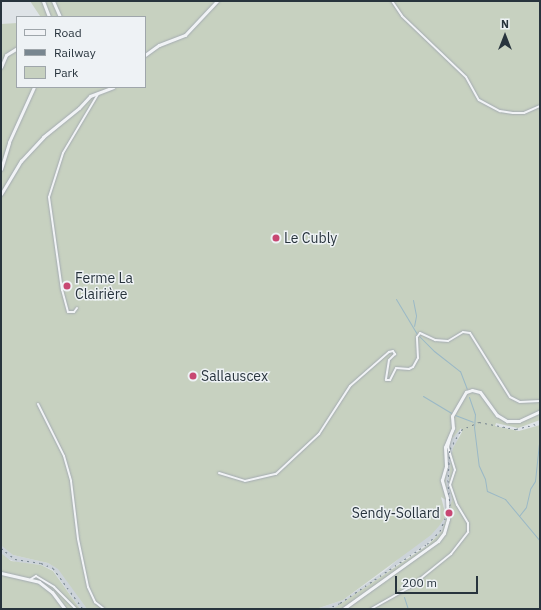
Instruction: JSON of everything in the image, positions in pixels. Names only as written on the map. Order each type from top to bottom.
[{"type":"street","points":[[43,1],[49,16]]},
{"type":"street","points":[[53,1],[60,16]]},
{"type":"street","points":[[146,54],[159,44],[185,35],[217,1]]},
{"type":"street","points":[[392,1],[402,16],[432,42],[466,77],[479,100],[500,111],[513,113],[524,113],[540,106]]},
{"type":"street","points":[[1,67],[6,54],[16,49]]},
{"type":"street","points":[[1,169],[10,138],[34,88]]},
{"type":"street","points":[[1,194],[21,161],[43,137],[77,110],[90,96],[111,88]]},
{"type":"street","points":[[77,308],[72,313],[68,312],[62,290],[49,197],[62,153],[95,97],[101,92]]},
{"type":"street","points":[[219,473],[245,481],[276,474],[290,458],[319,434],[350,386],[388,352],[393,351],[395,354],[389,360],[386,380],[391,378],[396,368],[409,369],[414,366],[418,358],[417,337],[420,334],[435,340],[448,341],[463,332],[470,333],[510,397],[520,402],[540,401]]},
{"type":"street","points":[[367,609],[372,608],[410,587],[451,554],[468,532],[468,523],[457,505],[450,485],[455,470],[448,447],[451,435],[452,416],[464,395],[469,390],[480,392],[497,415],[508,421],[519,421],[540,410]]},
{"type":"street","points":[[38,404],[64,456],[71,481],[78,539],[88,587],[95,602],[104,609]]},
{"type":"street","points":[[343,609],[444,533],[448,519],[447,498],[442,480],[446,466],[445,447],[451,435]]},
{"type":"street","points":[[1,573],[31,579],[52,592],[65,609]]},
{"type":"street","points":[[31,579],[36,576],[54,587],[76,609]]},
{"type":"shaded area","points":[[461,427],[451,465],[449,481],[452,500],[446,523],[439,535],[335,609],[316,609],[343,600],[386,570],[446,516],[449,502],[446,481],[448,452],[452,439]]},
{"type":"shaded area","points":[[1,541],[13,555],[48,563],[59,569],[87,609],[80,609],[53,570],[41,565],[16,562],[6,558],[1,553]]},
{"type":"green space","points":[[30,1],[540,1],[540,420],[518,428],[496,423],[495,426],[519,431],[540,425],[540,609],[333,609],[428,545],[442,531],[452,500],[449,481],[451,458],[453,448],[462,432],[461,428],[452,439],[448,452],[446,481],[449,502],[441,497],[446,516],[439,526],[431,535],[343,600],[316,609],[87,609],[58,569],[48,563],[13,555],[2,546],[1,24],[16,23],[16,88],[146,88],[146,16],[40,16]]},
{"type":"green space","points":[[1,553],[11,561],[41,565],[53,571],[80,609],[1,609]]},
{"type":"waterway","points":[[396,299],[417,334]]},
{"type":"waterway","points":[[413,300],[416,316],[414,326]]},
{"type":"waterway","points":[[419,336],[434,351],[460,371],[467,389]]},
{"type":"waterway","points":[[423,396],[451,413]]},
{"type":"waterway","points":[[469,397],[475,414],[474,427],[479,466],[485,479],[487,491],[505,499],[540,541]]},
{"type":"waterway","points":[[455,415],[473,422]]},
{"type":"waterway","points":[[519,516],[526,507],[530,489],[535,481],[539,444]]},
{"type":"waterway","points":[[404,597],[408,609]]},
{"type":"railway","points":[[327,609],[340,603],[427,544],[440,531],[450,506],[448,482],[450,449],[461,430],[479,422],[516,429],[540,423]]},
{"type":"railway","points":[[1,548],[15,559],[41,563],[53,568],[83,609]]},
{"type":"place","name":"Le Cubly","points":[[276,238]]},
{"type":"place","name":"Ferme La Clairière","points":[[67,286]]},
{"type":"place","name":"Sallauscex","points":[[193,376]]},
{"type":"place","name":"Sendy-Sollard","points":[[449,513]]}]
